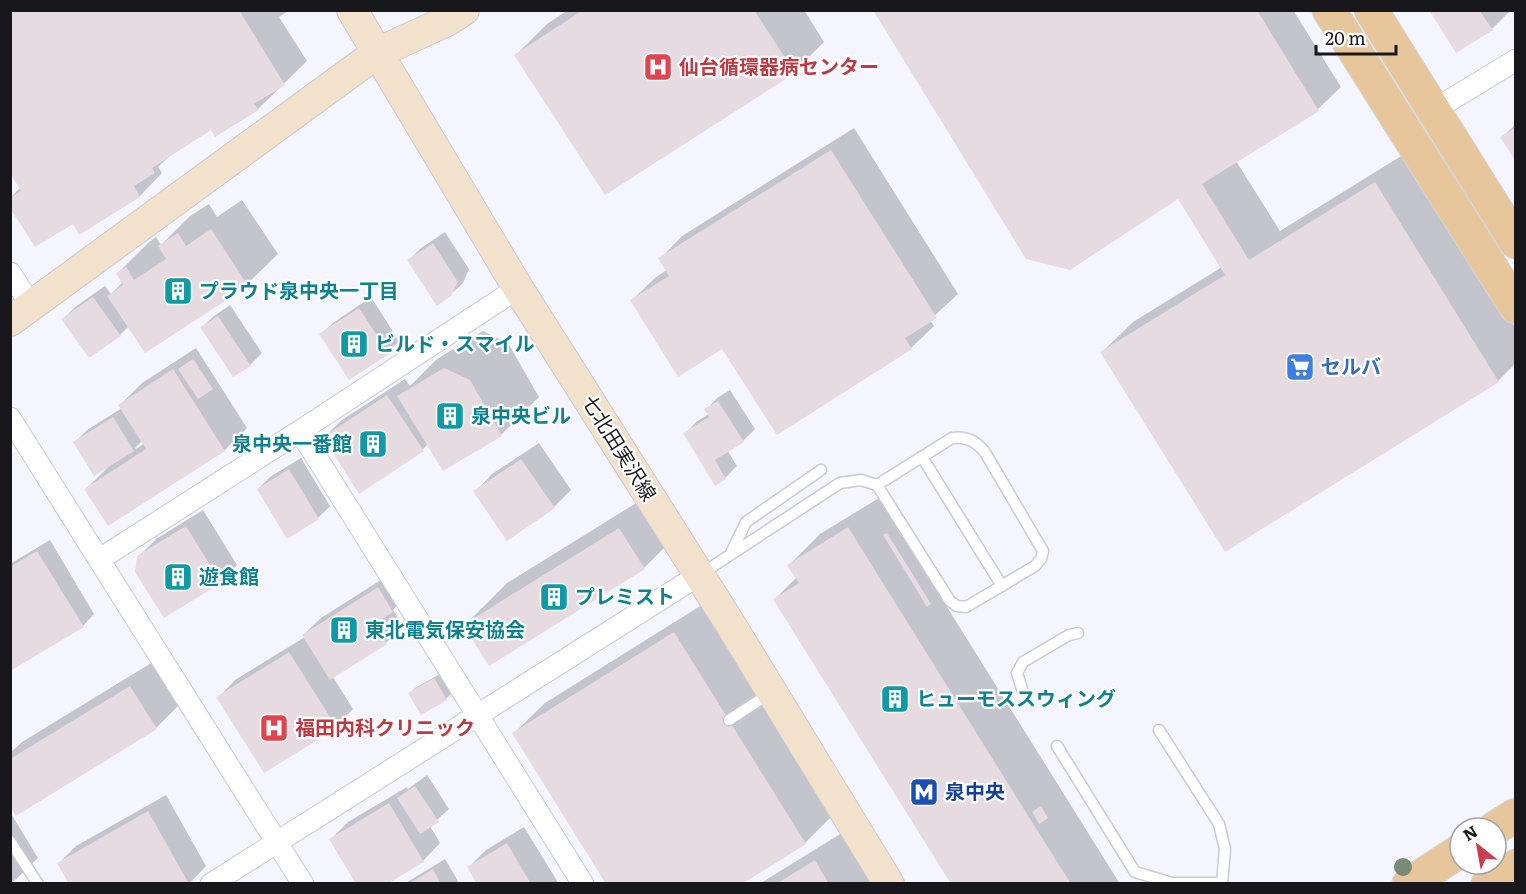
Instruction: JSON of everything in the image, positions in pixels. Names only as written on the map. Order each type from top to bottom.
[{"type":"main road","points":[[1329,10],[1515,307]]},
{"type":"main road","points":[[1371,10],[1515,242]]},
{"type":"main road","points":[[1409,884],[1448,858]]},
{"type":"main road","points":[[1488,884],[1515,866]]},
{"type":"street","name":"七北田実沢線","points":[[352,10],[518,288],[699,575],[889,884]]},
{"type":"street","points":[[377,53],[415,10]]},
{"type":"street","points":[[10,273],[21,313],[377,53],[447,21],[464,10]]},
{"type":"street","points":[[1432,111],[1515,60]]},
{"type":"street","points":[[100,559],[518,288]]},
{"type":"street","points":[[10,417],[303,884]]},
{"type":"street","points":[[300,431],[583,884]]},
{"type":"street","points":[[211,884],[699,575]]},
{"type":"lane","points":[[699,575],[840,483],[861,480],[877,485],[950,600],[957,606],[966,607],[1035,566],[1041,560],[1043,551],[981,446],[962,437],[952,438],[877,485]]},
{"type":"lane","points":[[922,457],[1002,586]]},
{"type":"lane","points":[[731,554],[746,522],[821,470]]},
{"type":"lane","points":[[1022,688],[1017,673],[1023,662],[1069,635],[1078,633]]},
{"type":"lane","points":[[729,720],[772,693]]},
{"type":"lane","points":[[1057,746],[1135,872],[1172,884],[1222,883],[1225,849],[1219,824],[1159,730]]},
{"type":"lane","points":[[10,841],[38,884]]},
{"type":"building","points":[[10,10],[239,10],[285,85],[254,104],[259,110],[215,137],[211,130],[152,168],[155,173],[134,186],[140,197],[79,235],[73,224],[35,247],[10,208],[10,198],[21,191],[10,173]]},
{"type":"building","points":[[583,10],[754,10],[795,73],[605,195],[514,55]]},
{"type":"building","points":[[873,10],[1257,10],[1319,111],[1202,184],[1249,260],[1375,182],[1499,382],[1225,552],[1100,352],[1225,275],[1178,199],[1070,270],[1026,259]]},
{"type":"building","points":[[1429,10],[1479,10],[1493,30],[1456,53]]},
{"type":"building","points":[[1516,127],[1516,162],[1500,137]]},
{"type":"building","points":[[831,150],[937,318],[905,338],[912,349],[777,435],[722,349],[678,377],[630,300],[669,276],[658,258]]},
{"type":"building","name":"プラウド泉中央一丁目","points":[[211,229],[248,286],[145,353],[107,296],[123,285],[116,273],[126,267],[134,280],[166,259],[158,246],[178,233],[186,246]]},
{"type":"building","points":[[433,243],[458,282],[451,296],[437,306],[407,260]]},
{"type":"building","points":[[93,297],[121,336],[89,358],[61,319]]},
{"type":"building","name":"ビルド・スマイル","points":[[359,308],[389,354],[349,380],[319,334]]},
{"type":"building","points":[[218,316],[251,366],[233,377],[200,327]]},
{"type":"building","points":[[193,359],[213,389],[198,399],[178,369]]},
{"type":"building","name":"泉中央ビル","points":[[444,368],[470,380],[502,436],[443,471],[397,396]]},
{"type":"building","points":[[173,369],[225,451],[108,526],[84,489],[146,449],[118,405]]},
{"type":"building","name":"泉中央一番館","points":[[387,395],[424,451],[359,494],[323,437]]},
{"type":"building","points":[[718,401],[744,442],[715,460],[726,479],[715,486],[683,433],[709,417],[704,409]]},
{"type":"building","points":[[113,417],[134,451],[94,476],[73,442]]},
{"type":"building","points":[[521,459],[555,508],[507,541],[473,491]]},
{"type":"building","points":[[289,469],[319,519],[287,539],[257,489]]},
{"type":"building","name":"遊食館","points":[[186,526],[221,583],[164,618],[135,572],[137,556]]},
{"type":"building","name":"ヒューモススウィング","points":[[848,527],[1071,884],[951,884],[773,599],[799,583],[787,565]]},
{"type":"building","name":"プレミスト","points":[[619,528],[645,569],[489,666],[463,625]]},
{"type":"building","points":[[887,533],[931,604],[927,607],[883,535]]},
{"type":"building","points":[[37,551],[84,627],[10,671],[10,567]]},
{"type":"building","name":"東北電気保安協会","points":[[378,587],[393,612],[374,624],[387,644],[330,680],[302,635]]},
{"type":"building","points":[[674,632],[806,844],[742,884],[606,884],[512,733]]},
{"type":"building","points":[[289,652],[337,728],[264,773],[216,697]]},
{"type":"building","points":[[434,678],[447,700],[421,715],[408,693]]},
{"type":"building","points":[[130,686],[157,729],[16,816],[10,807],[10,759]]},
{"type":"building","points":[[415,786],[439,822],[420,834],[397,798]]},
{"type":"building","points":[[389,803],[424,862],[387,884],[356,884],[329,839]]},
{"type":"building","points":[[1041,806],[1048,818],[1039,824],[1032,812]]},
{"type":"building","points":[[148,811],[189,884],[69,884],[57,863]]},
{"type":"building","points":[[507,843],[531,884],[477,884],[467,867]]},
{"type":"building","points":[[815,860],[829,884],[776,884]]},
{"type":"building","points":[[433,869],[441,884],[409,884]]},
{"type":"place","name":"仙台循環器病センター","points":[[658,67]]},
{"type":"place","name":"プラウド泉中央一丁目","points":[[178,291]]},
{"type":"place","name":"ビルド・スマイル","points":[[354,344]]},
{"type":"place","name":"セルバ","points":[[1300,367]]},
{"type":"place","name":"泉中央ビル","points":[[450,416]]},
{"type":"place","name":"泉中央一番館","points":[[373,444]]},
{"type":"place","name":"遊食館","points":[[178,577]]},
{"type":"place","name":"プレミスト","points":[[554,597]]},
{"type":"place","name":"東北電気保安協会","points":[[344,630]]},
{"type":"place","name":"ヒューモススウィング","points":[[895,699]]},
{"type":"place","name":"福田内科クリニック","points":[[274,728]]},
{"type":"place","name":"泉中央","points":[[924,792]]}]
